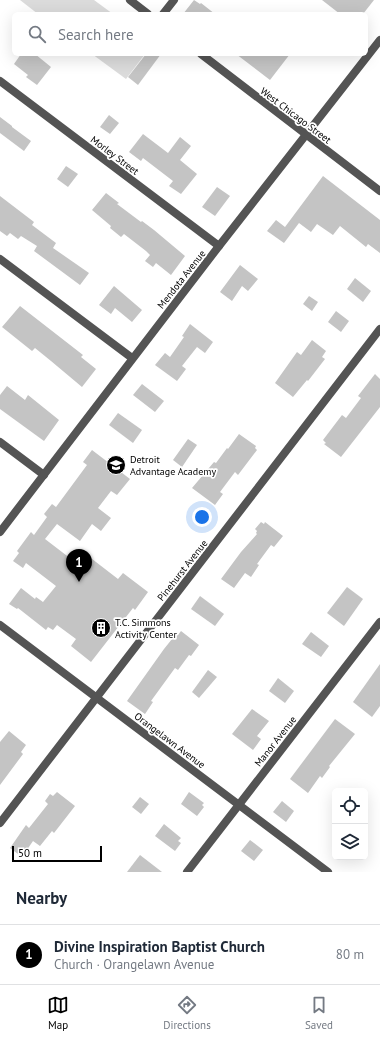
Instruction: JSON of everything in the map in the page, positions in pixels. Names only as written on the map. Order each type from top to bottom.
[{"type":"street","points":[[130,0],[145,12]]},
{"type":"street","points":[[165,12],[174,0]]},
{"type":"street","name":"Mendota Avenue","points":[[368,55],[380,40]]},
{"type":"street","name":"West Chicago Street","points":[[204,56],[380,191]]},
{"type":"street","name":"Mendota Avenue","points":[[0,532],[132,358],[367,56]]},
{"type":"street","name":"Morley Street","points":[[0,81],[219,246]]},
{"type":"street","points":[[0,259],[132,358]]},
{"type":"street","name":"Pinehurst Avenue","points":[[0,823],[380,329]]},
{"type":"street","points":[[0,442],[44,475]]},
{"type":"street","name":"Manor Avenue","points":[[187,872],[380,622]]},
{"type":"street","name":"Orangelawn Avenue","points":[[0,625],[328,872]]},
{"type":"shaded area","points":[[20,0],[94,0],[110,12],[35,12]]},
{"type":"shaded area","points":[[95,56],[143,56],[126,79]]},
{"type":"building","points":[[194,0],[200,4],[201,3],[212,12],[185,12]]},
{"type":"building","points":[[322,0],[374,0],[365,12],[337,12]]},
{"type":"building","points":[[20,56],[37,56],[51,67],[37,85],[26,77],[28,75],[14,64]]},
{"type":"building","points":[[144,56],[160,56],[138,85],[128,77]]},
{"type":"building","points":[[239,56],[288,56],[270,80]]},
{"type":"building","points":[[109,115],[119,123],[110,134],[100,127]]},
{"type":"building","points":[[0,117],[31,141],[24,151],[0,133]]},
{"type":"building","points":[[143,134],[168,153],[180,137],[191,146],[180,160],[197,174],[181,194],[169,186],[173,181],[143,158],[141,161],[129,152]]},
{"type":"building","points":[[66,166],[78,174],[68,187],[57,179]]},
{"type":"building","points":[[323,176],[380,220],[380,253],[368,244],[366,247],[340,226],[333,235],[317,224],[311,232],[299,223],[284,243],[267,231],[276,220],[285,227]]},
{"type":"building","points":[[217,187],[230,196],[215,216],[202,207]]},
{"type":"building","points":[[106,193],[119,203],[117,204],[154,230],[185,256],[171,275],[156,263],[153,267],[145,261],[150,255],[146,251],[124,234],[121,237],[110,228],[111,226],[92,210]]},
{"type":"building","points":[[0,196],[34,222],[32,225],[56,243],[53,248],[89,273],[80,285],[34,251],[37,246],[21,236],[18,239],[10,233],[7,236],[0,231]]},
{"type":"building","points":[[240,265],[258,279],[248,291],[242,286],[232,301],[220,292]]},
{"type":"building","points":[[355,278],[371,291],[363,302],[347,289]]},
{"type":"building","points":[[114,286],[142,310],[132,322],[115,308],[111,314],[99,305]]},
{"type":"building","points":[[309,296],[318,302],[312,311],[303,304]]},
{"type":"building","points":[[20,306],[83,355],[81,357],[96,369],[82,387],[35,348],[32,351],[2,327]]},
{"type":"building","points":[[336,311],[349,321],[341,332],[328,322]]},
{"type":"building","points":[[190,324],[213,342],[205,353],[197,347],[182,366],[186,369],[177,381],[155,365],[165,353],[170,357],[184,337],[182,336]]},
{"type":"building","points":[[312,340],[326,351],[322,357],[325,359],[293,397],[275,383],[297,352],[301,355]]},
{"type":"building","points":[[375,374],[380,379],[380,407],[341,457],[324,444],[326,443],[323,440],[342,415],[346,418],[361,398],[358,396]]},
{"type":"building","points":[[142,384],[164,401],[155,412],[133,395]]},
{"type":"building","points":[[7,386],[25,400],[28,395],[59,420],[44,441],[0,409],[0,395]]},
{"type":"building","points":[[118,413],[142,430],[133,443],[109,425]]},
{"type":"building","points":[[239,434],[256,446],[255,448],[257,450],[238,475],[235,472],[220,492],[223,494],[215,505],[192,488],[214,462],[216,463]]},
{"type":"building","points":[[188,439],[197,445],[182,467],[173,460]]},
{"type":"building","points":[[92,450],[130,479],[117,495],[111,491],[98,508],[111,518],[101,531],[92,524],[80,541],[57,524],[45,539],[75,562],[83,552],[118,579],[123,573],[148,592],[135,610],[133,608],[91,662],[71,646],[76,639],[57,625],[53,630],[48,627],[46,630],[18,608],[17,609],[9,604],[21,588],[35,599],[36,597],[43,602],[56,586],[26,563],[23,568],[13,561],[19,553],[17,551],[31,532],[34,535],[47,517],[44,514],[52,504],[56,507],[87,465],[83,462]]},
{"type":"building","points":[[261,522],[264,524],[265,522],[283,536],[274,547],[271,545],[257,564],[259,565],[251,577],[245,573],[234,588],[221,579],[241,552],[257,534],[255,529]]},
{"type":"building","points":[[347,587],[363,599],[344,626],[327,613]]},
{"type":"building","points":[[200,596],[224,614],[215,626],[191,609]]},
{"type":"building","points":[[181,631],[199,645],[191,656],[189,655],[178,670],[175,668],[151,701],[153,702],[145,714],[127,701],[164,649],[176,634],[178,635]]},
{"type":"building","points":[[311,632],[329,646],[321,657],[302,644]]},
{"type":"building","points":[[380,664],[380,706],[372,717],[353,702]]},
{"type":"building","points":[[208,670],[217,677],[199,698],[192,692]]},
{"type":"building","points":[[278,678],[294,691],[285,703],[269,691]]},
{"type":"building","points":[[252,709],[269,721],[257,736],[261,739],[253,750],[232,734]]},
{"type":"building","points":[[335,719],[355,734],[329,766],[330,767],[322,778],[320,776],[308,793],[290,779]]},
{"type":"building","points":[[9,731],[26,745],[21,752],[23,754],[0,785],[0,742]]},
{"type":"building","points":[[57,792],[75,806],[54,833],[52,831],[40,846],[33,841],[22,857],[10,848],[26,825],[29,828],[48,804],[45,801],[50,794],[53,796]]},
{"type":"building","points":[[189,792],[204,803],[202,805],[204,807],[197,816],[181,804]]},
{"type":"building","points":[[140,797],[149,804],[141,814],[132,807]]},
{"type":"building","points":[[282,801],[294,811],[286,822],[273,812]]},
{"type":"building","points":[[164,824],[181,838],[178,841],[181,843],[175,851],[155,836]]},
{"type":"building","points":[[250,840],[263,850],[254,861],[241,851]]},
{"type":"building","points":[[140,855],[162,872],[127,872]]},
{"type":"place","name":"Detroit Advantage Academy","points":[[116,465]]},
{"type":"place","name":"Divine Inspiration Baptist Church","points":[[79,582]]},
{"type":"place","name":"T.C. Simmons Activity Center","points":[[101,628]]}]
